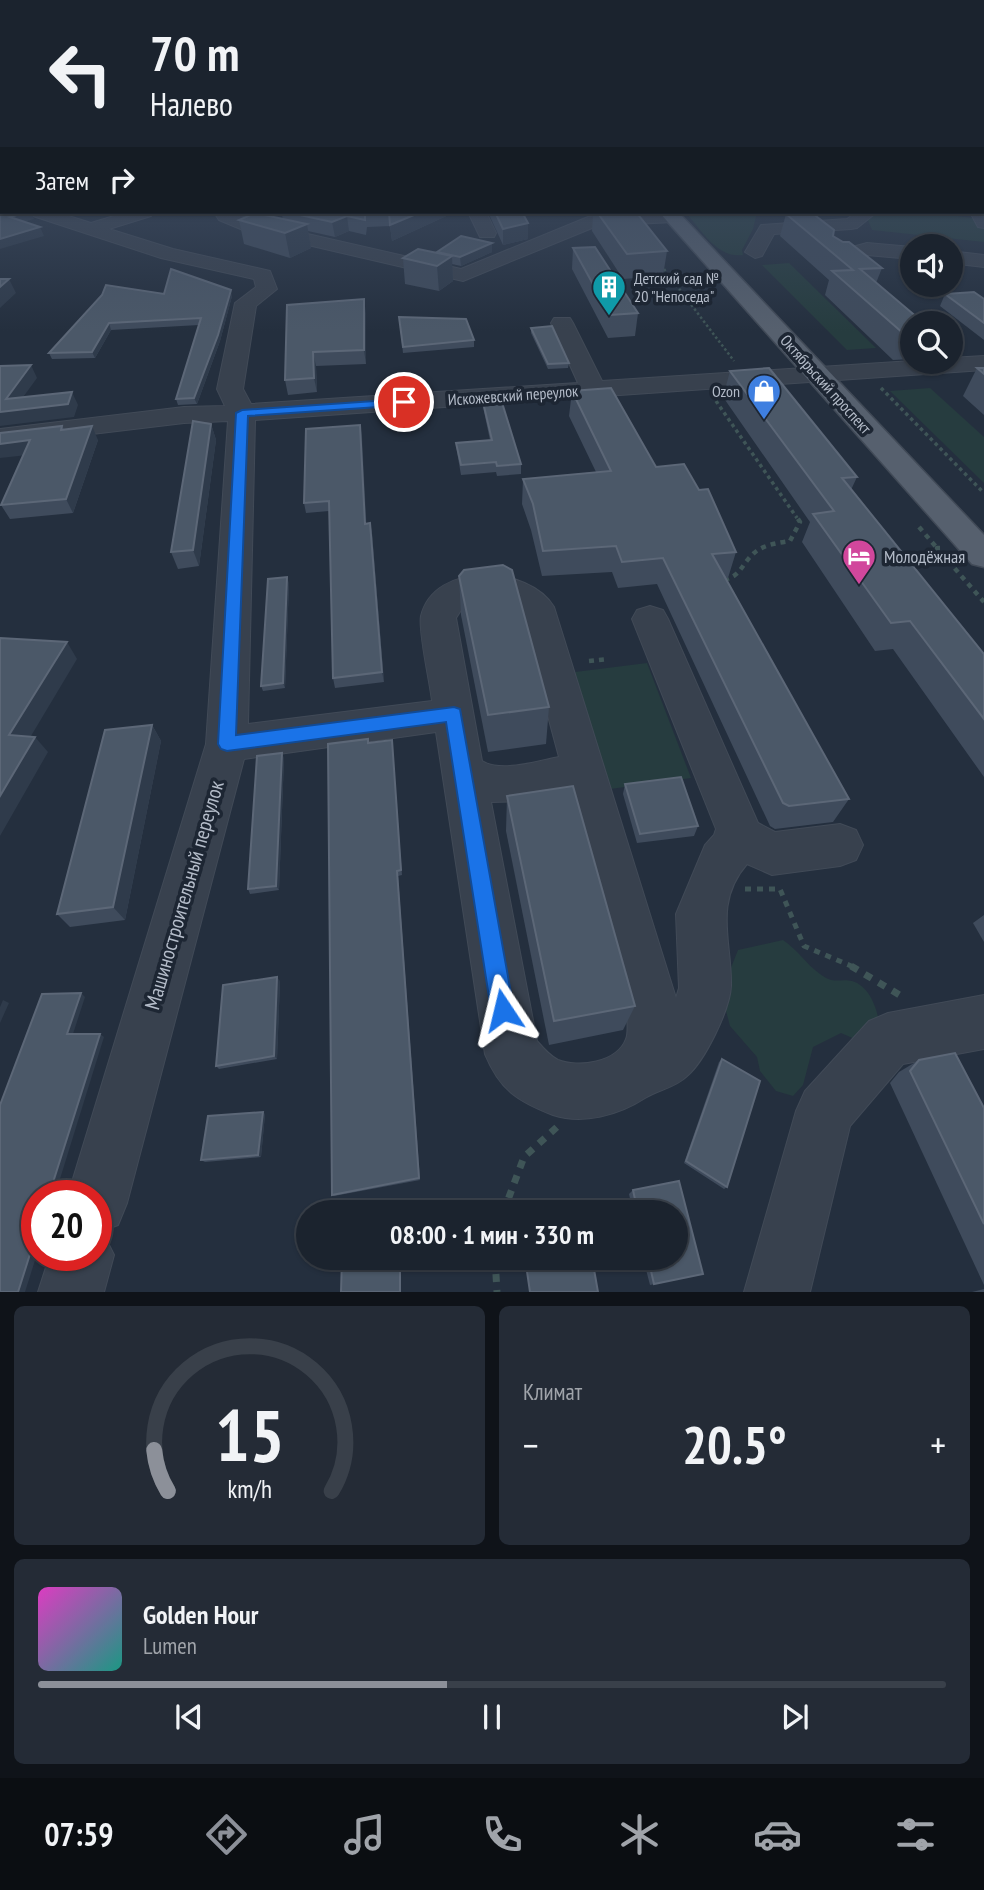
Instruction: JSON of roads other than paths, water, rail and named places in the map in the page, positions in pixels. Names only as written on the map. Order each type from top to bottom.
[{"type":"main road","name":"Октябрьский проспект","points":[[670,214],[984,556]]},
{"type":"street","points":[[45,214],[168,254],[262,275],[267,289],[246,303],[230,389],[242,413]]},
{"type":"street","points":[[90,229],[139,214]]},
{"type":"street","points":[[224,214],[249,226],[463,275],[594,221],[670,214]]},
{"type":"street","points":[[478,214],[487,233]]},
{"type":"street","points":[[755,253],[767,229],[815,224],[851,224],[865,214]]},
{"type":"street","points":[[718,265],[745,259],[755,253],[799,244],[815,224]]},
{"type":"street","points":[[837,257],[867,249],[900,252]]},
{"type":"street","points":[[963,259],[984,261]]},
{"type":"street","points":[[562,323],[594,390]]},
{"type":"street","name":"Искожевский переулок","points":[[963,364],[982,365]]},
{"type":"street","name":"Искожевский переулок","points":[[0,437],[184,415],[900,368]]},
{"type":"street","name":"Машиностроительный переулок","points":[[103,1180],[227,744],[242,413]]},
{"type":"street","points":[[611,1085],[651,1051],[654,1012],[536,607],[520,592],[494,587],[480,588],[456,594],[440,608],[438,618],[512,1054],[522,1068],[545,1084],[578,1091],[611,1085],[668,1057],[698,1014],[705,988],[700,914],[721,860],[738,836],[736,818],[650,620]]},
{"type":"street","points":[[227,744],[454,714]]},
{"type":"street","points":[[463,768],[472,778],[486,784],[511,783],[585,771]]},
{"type":"street","points":[[738,836],[772,854],[840,845]]},
{"type":"street","points":[[71,1292],[77,1271]]},
{"type":"lane","points":[[776,1292],[825,1111],[888,1040],[967,1025]]},
{"type":"place","name":"Детский сад № 20 \"Непоседа\"","points":[[609,317]]},
{"type":"place","name":"Ozon","points":[[764,421]]},
{"type":"place","name":"Молодёжная","points":[[859,586]]}]
